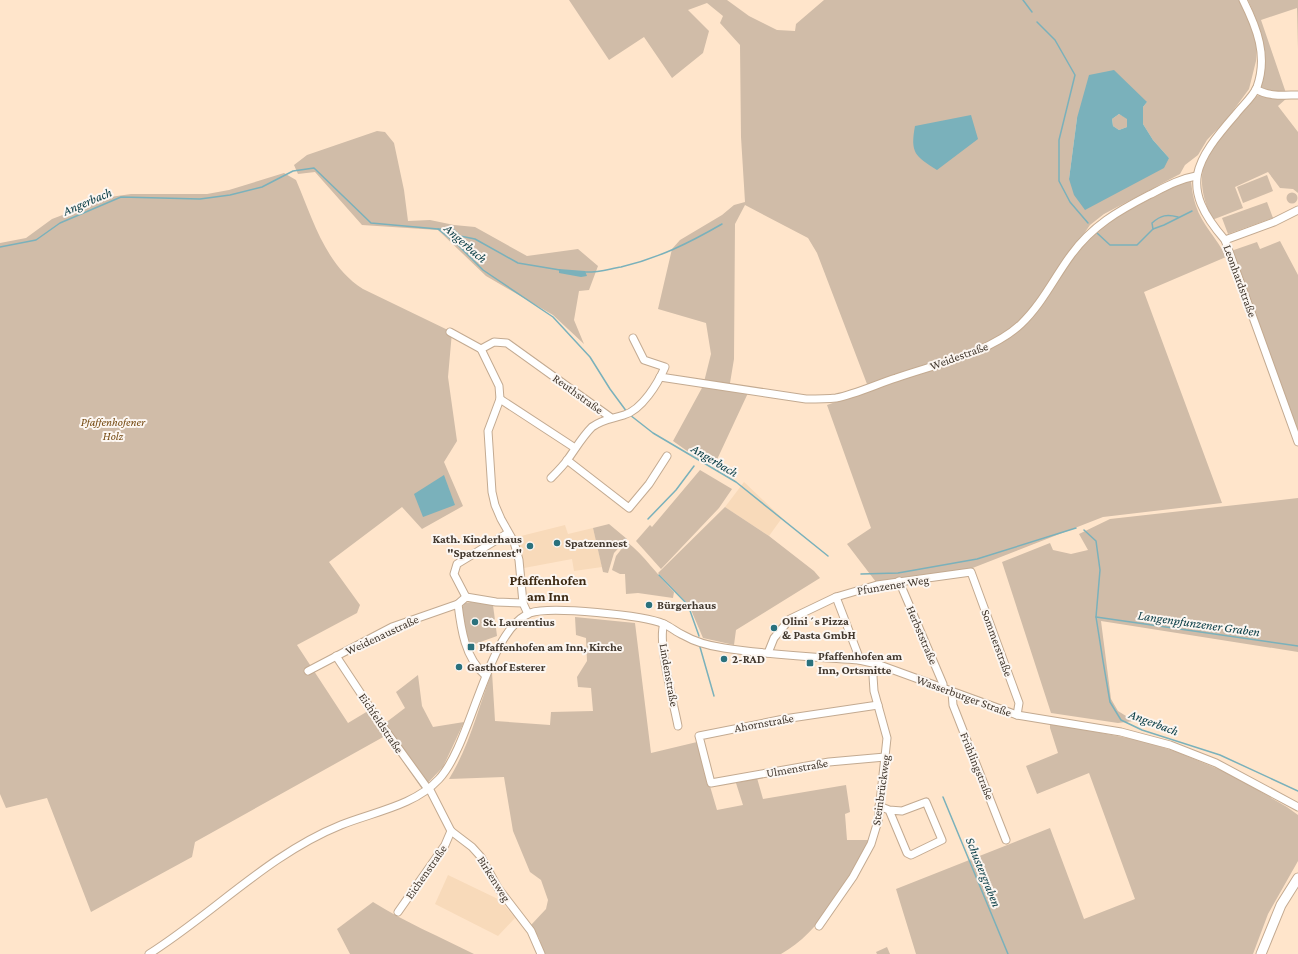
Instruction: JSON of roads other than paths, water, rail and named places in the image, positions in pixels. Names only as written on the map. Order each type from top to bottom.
[{"type":"main road","points":[[1261,954],[1281,906],[1298,878]]},
{"type":"street","name":"Leonhardstraße","points":[[1243,0],[1254,20],[1261,46],[1262,59],[1256,89],[1207,148],[1200,161],[1196,176],[1198,194],[1202,208],[1210,223],[1225,240],[1298,442]]},
{"type":"street","points":[[1256,89],[1261,92],[1275,95],[1298,95]]},
{"type":"street","name":"Weidestraße","points":[[660,377],[799,398],[822,399],[845,395],[971,352],[1009,334],[1034,311],[1070,255],[1099,224],[1115,213],[1181,179],[1196,176]]},
{"type":"street","points":[[1225,240],[1274,222],[1298,210]]},
{"type":"street","points":[[450,332],[481,350],[499,386],[500,399],[488,431],[490,466],[495,505],[508,533],[514,542],[518,560],[523,603],[528,614]]},
{"type":"street","points":[[633,338],[644,360],[665,367],[660,377]]},
{"type":"street","name":"Reuthstraße","points":[[481,350],[494,342],[507,343],[610,417],[625,415],[631,411],[650,395],[660,377]]},
{"type":"street","points":[[500,399],[575,448]]},
{"type":"street","points":[[551,478],[567,460],[581,438],[594,426],[610,417]]},
{"type":"street","points":[[567,460],[629,508],[649,484],[667,456]]},
{"type":"street","points":[[466,597],[454,574],[457,564],[508,533]]},
{"type":"street","name":"Pfunzener Weg","points":[[768,653],[774,638],[790,619],[836,597],[878,585],[971,572]]},
{"type":"street","name":"Sommerstraße","points":[[971,572],[1019,703],[1017,714]]},
{"type":"street","name":"Herbststraße","points":[[899,582],[943,684],[943,688]]},
{"type":"street","points":[[466,597],[496,602],[523,603]]},
{"type":"street","points":[[466,597],[458,604],[461,628],[475,664],[486,676]]},
{"type":"street","points":[[836,597],[859,660]]},
{"type":"street","name":"Weidenaustraße","points":[[308,671],[392,627],[458,604]]},
{"type":"street","name":"Wasserburger Straße","points":[[429,789],[439,779],[454,755],[486,676],[510,630],[528,614],[547,609],[640,618],[664,624],[681,635],[697,642],[723,648],[859,660],[877,664],[1017,714],[1121,732],[1170,745],[1216,763],[1298,807]]},
{"type":"street","name":"Lindenstraße","points":[[664,624],[661,630],[665,660],[678,726]]},
{"type":"street","name":"Eichfeldstraße","points":[[336,656],[383,728],[429,789]]},
{"type":"street","name":"Steinbrückweg","points":[[819,926],[853,877],[868,850],[878,821],[887,738],[878,705],[873,676],[877,664]]},
{"type":"street","name":"Frühlingstraße","points":[[952,692],[953,705],[1006,840]]},
{"type":"street","name":"Ahornstraße","points":[[711,783],[699,736],[784,719],[878,705]]},
{"type":"street","name":"Ulmenstraße","points":[[711,783],[829,762],[884,757]]},
{"type":"street","points":[[149,954],[192,925],[254,877],[306,842],[340,826],[408,801],[429,789]]},
{"type":"street","name":"Birkenweg","points":[[429,789],[451,831],[472,847],[481,857],[498,888],[531,931],[541,954]]},
{"type":"street","points":[[879,806],[889,810],[902,811],[926,802],[942,840],[911,855],[907,853],[889,810]]},
{"type":"street","name":"Eichenstraße","points":[[398,912],[445,846],[451,831]]},
{"type":"water","points":[[1114,70],[1147,102],[1143,107],[1143,124],[1153,140],[1169,158],[1164,168],[1085,210],[1074,195],[1069,179],[1077,118],[1089,75]],"holes":[[[1119,114],[1127,119],[1127,127],[1119,130],[1113,126],[1112,119]]]},
{"type":"water","points":[[971,115],[978,139],[937,170],[919,157],[916,153],[913,142],[915,126]]},
{"type":"water","points":[[559,269],[585,271],[587,276],[581,277],[559,273]]},
{"type":"water","points":[[444,475],[455,505],[423,517],[414,494]]},
{"type":"waterway","points":[[1023,0],[1032,12]]},
{"type":"waterway","points":[[1037,22],[1055,40],[1075,75],[1059,140],[1059,181],[1070,202],[1088,223]]},
{"type":"waterway","name":"Angerbach","points":[[0,247],[36,240],[60,223],[121,197],[200,199],[230,195],[262,187],[293,171],[314,168],[371,223],[438,229],[457,244],[483,270],[553,317],[590,357],[610,389],[627,412]]},
{"type":"waterway","points":[[1097,233],[1110,245],[1137,245],[1153,229],[1192,211]]},
{"type":"waterway","points":[[1153,229],[1152,223],[1158,218],[1167,215],[1178,217]]},
{"type":"waterway","points":[[584,272],[621,267],[648,259],[686,244],[722,224]]},
{"type":"waterway","points":[[438,229],[454,230],[460,236],[475,239],[518,263],[560,270]]},
{"type":"waterway","name":"Angerbach","points":[[630,415],[653,433],[736,482],[828,556]]},
{"type":"waterway","points":[[648,519],[676,490],[694,466]]},
{"type":"waterway","name":"Angerbach","points":[[861,574],[898,573],[977,559],[1076,528]]},
{"type":"waterway","name":"Angerbach","points":[[1084,530],[1096,541],[1100,570],[1096,617],[1110,702],[1121,720],[1142,730],[1220,755],[1298,791]]},
{"type":"waterway","points":[[659,575],[688,605],[699,636]]},
{"type":"waterway","name":"Langenpfunzener Graben","points":[[1096,617],[1298,646]]},
{"type":"waterway","points":[[700,647],[714,696]]},
{"type":"waterway","name":"Schustergraben","points":[[943,797],[1008,954]]},
{"type":"place","name":"Spatzennest","points":[[557,543]]},
{"type":"place","name":"Kath. Kinderhaus \"Spatzennest\"","points":[[530,546]]},
{"type":"place","name":"Bürgerhaus","points":[[649,605]]},
{"type":"place","name":"St. Laurentius","points":[[475,622]]},
{"type":"place","name":"Olini´s Pizza & Pasta GmbH","points":[[774,628]]},
{"type":"place","name":"Pfaffenhofen am Inn, Kirche","points":[[471,647]]},
{"type":"place","name":"2-RAD","points":[[724,659]]},
{"type":"place","name":"Pfaffenhofen am Inn, Ortsmitte","points":[[810,663]]},
{"type":"place","name":"Gasthof Esterer","points":[[459,667]]},
{"type":"district","name":"Pfaffenhofen am Inn","points":[[548,588]]},
{"type":"park label","name":"Pfaffenhofener Holz","points":[[113,429]]}]
